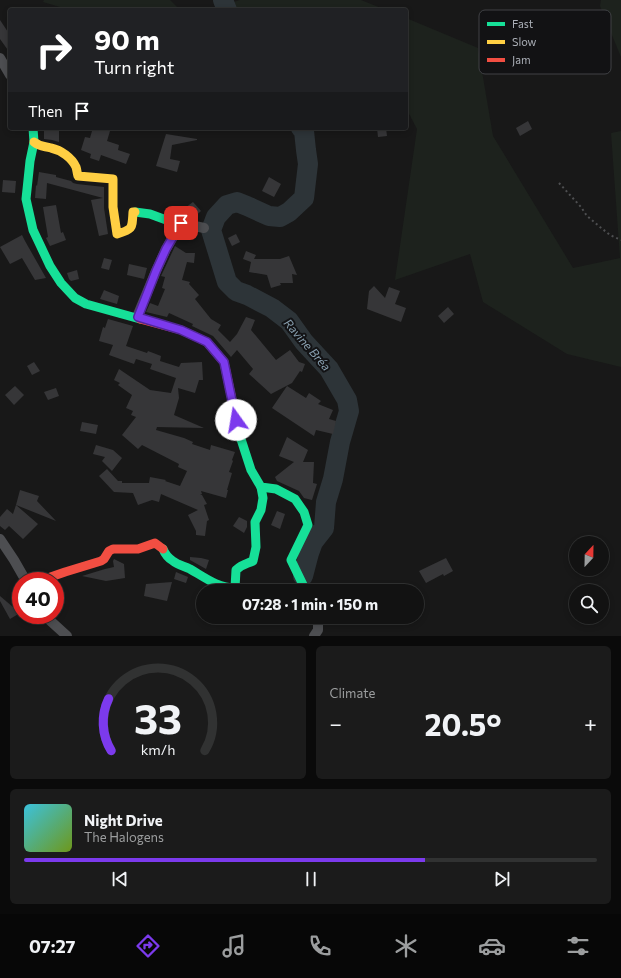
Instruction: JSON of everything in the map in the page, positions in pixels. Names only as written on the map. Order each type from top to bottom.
[{"type":"street","points":[[0,58],[8,72]]},
{"type":"street","points":[[33,130],[34,142],[30,161],[26,198],[34,230],[50,266],[61,283],[75,298],[86,304],[181,330],[207,342],[224,362],[239,433],[251,470],[261,487],[263,498],[261,510],[255,522],[256,536],[253,561],[241,565],[236,570],[235,588],[230,589],[217,584],[177,563],[170,559],[162,547],[155,544],[133,550],[123,548],[113,549],[104,560],[63,572]]},
{"type":"street","points":[[34,142],[40,147],[52,148],[64,154],[75,165],[78,176],[113,179],[113,212],[117,234],[129,230],[132,226],[133,212],[150,214],[169,221],[170,228],[174,230],[178,228]]},
{"type":"street","points":[[138,317],[166,249],[181,223],[204,228]]},
{"type":"street","points":[[261,487],[276,489],[295,499],[304,512],[308,525],[291,560],[303,584]]},
{"type":"street","points":[[0,539],[21,572]]},
{"type":"street","points":[[54,624],[67,636]]},
{"type":"street","points":[[314,636],[318,630],[318,624]]},
{"type":"path","points":[[559,183],[581,207],[587,216],[600,228],[621,240]]},
{"type":"shaded area","points":[[44,0],[170,0],[178,8],[63,8],[43,2]]},
{"type":"shaded area","points":[[240,0],[361,0],[381,8],[216,8]]},
{"type":"shaded area","points":[[601,0],[621,0],[621,57],[611,33],[611,10],[602,10],[600,6]]},
{"type":"shaded area","points":[[408,19],[478,48],[479,74],[482,74],[493,136],[573,268],[620,258],[611,133],[621,131],[621,367],[567,354],[483,302],[470,254],[395,280],[417,129],[408,112]]},
{"type":"building","points":[[0,20],[8,32],[8,50],[0,39]]},
{"type":"building","points":[[528,121],[532,129],[520,136],[516,128]]},
{"type":"building","points":[[44,130],[59,130],[59,142],[44,139]]},
{"type":"building","points":[[377,130],[386,130],[387,136],[378,137]]},
{"type":"building","points":[[93,131],[110,131],[107,141],[119,145],[118,150],[130,154],[126,164],[101,155],[99,161],[90,158],[91,154],[81,150],[85,137],[90,138]]},
{"type":"building","points":[[166,134],[197,139],[172,145],[170,159],[180,161],[177,172],[156,166]]},
{"type":"building","points":[[39,172],[56,175],[56,177],[77,184],[104,187],[104,208],[108,234],[99,236],[91,200],[103,198],[47,183],[46,199],[35,198]]},
{"type":"building","points":[[269,177],[281,184],[274,197],[262,191]]},
{"type":"building","points":[[3,180],[16,181],[15,193],[2,192]]},
{"type":"building","points":[[193,202],[201,211],[193,218],[185,208]]},
{"type":"building","points":[[56,205],[61,233],[63,232],[66,240],[50,246],[46,238],[48,237],[43,207]]},
{"type":"building","points":[[236,234],[240,242],[232,246],[228,238]]},
{"type":"building","points":[[22,235],[46,278],[35,280],[22,258],[10,264],[0,247]]},
{"type":"building","points":[[175,246],[186,253],[195,253],[194,263],[187,262],[182,280],[190,282],[189,284],[199,295],[195,299],[211,319],[221,325],[218,330],[230,342],[237,334],[246,317],[255,320],[251,330],[276,360],[290,350],[299,362],[305,364],[302,372],[300,371],[292,383],[271,394],[249,374],[253,369],[237,350],[231,357],[213,336],[192,326],[193,324],[169,313],[167,317],[146,312],[150,303],[158,306],[165,289],[162,288],[165,277],[161,276]]},
{"type":"building","points":[[246,251],[256,255],[254,259],[280,259],[289,256],[297,275],[292,274],[293,283],[280,283],[281,285],[271,288],[267,275],[249,272],[251,262],[243,259]]},
{"type":"building","points":[[104,258],[112,260],[109,270],[101,268]]},
{"type":"building","points":[[129,264],[147,268],[144,279],[127,275]]},
{"type":"building","points":[[77,270],[79,279],[71,281],[67,273]]},
{"type":"building","points":[[374,286],[385,298],[389,287],[400,291],[395,304],[406,308],[401,322],[367,309],[369,291]]},
{"type":"building","points":[[104,290],[119,296],[117,304],[100,299]]},
{"type":"building","points":[[448,307],[454,314],[444,323],[438,316]]},
{"type":"building","points":[[108,319],[133,326],[126,346],[147,353],[148,351],[161,356],[160,361],[179,367],[181,363],[202,362],[203,380],[199,380],[195,393],[178,388],[179,398],[174,415],[204,428],[157,427],[156,430],[184,438],[193,442],[192,444],[210,450],[211,445],[235,452],[229,472],[232,473],[226,498],[201,491],[202,494],[200,494],[207,504],[204,505],[209,520],[207,521],[205,536],[196,535],[196,531],[188,515],[198,510],[161,494],[159,502],[152,500],[138,505],[133,493],[114,492],[99,476],[107,469],[118,481],[122,481],[122,483],[149,483],[150,477],[166,480],[165,481],[180,486],[187,471],[178,467],[179,464],[142,445],[138,449],[122,435],[136,417],[131,415],[133,411],[126,408],[132,395],[118,385],[120,383],[114,380],[119,369],[150,390],[171,393],[176,378],[150,369],[152,364],[136,359],[134,364],[109,355],[113,345],[99,341],[103,327],[105,328]]},
{"type":"building","points":[[34,362],[40,371],[32,375],[27,366]]},
{"type":"building","points":[[15,386],[24,395],[14,405],[5,395]]},
{"type":"building","points":[[287,386],[306,398],[309,393],[321,401],[318,404],[333,410],[329,419],[336,421],[333,434],[316,430],[314,436],[272,408]]},
{"type":"building","points":[[56,388],[59,396],[48,400],[44,392]]},
{"type":"building","points":[[82,422],[98,425],[96,434],[80,431]]},
{"type":"building","points":[[287,437],[308,450],[303,462],[314,462],[313,483],[317,484],[312,500],[304,498],[299,491],[277,481],[275,477],[294,462],[279,456]]},
{"type":"building","points":[[96,445],[113,450],[122,458],[112,471],[102,461],[105,457],[93,454]]},
{"type":"building","points":[[20,490],[39,496],[37,501],[56,521],[16,505]]},
{"type":"building","points":[[16,505],[38,524],[23,539],[9,526],[5,530],[0,526],[0,517],[7,509],[13,514]]},
{"type":"building","points":[[277,511],[285,514],[280,529],[271,525]]},
{"type":"building","points":[[239,517],[247,521],[247,527],[244,533],[233,526]]},
{"type":"building","points":[[190,557],[209,560],[206,569],[190,560]]},
{"type":"building","points":[[446,558],[453,571],[444,576],[443,574],[426,583],[419,571]]},
{"type":"building","points":[[114,559],[124,564],[125,578],[106,581],[82,576],[114,567]]},
{"type":"building","points":[[176,572],[188,577],[186,583],[174,579]]},
{"type":"building","points":[[172,582],[167,601],[144,596],[146,584]]},
{"type":"building","points":[[0,596],[12,606],[12,618],[10,619],[0,601]]},
{"type":"waterway","name":"Ravine Bréa","points":[[223,0],[226,8]]},
{"type":"waterway","name":"Ravine Bréa","points":[[303,130],[308,164],[304,198],[289,212],[280,217],[269,216],[237,202],[227,205],[216,217],[211,230],[227,282],[236,291],[272,308],[289,321],[304,342],[329,369],[347,400],[349,411],[326,502],[324,528],[313,542],[303,576]]},
{"type":"traffic: fast","points":[[33,130],[34,142],[30,161],[26,199],[33,230],[50,266],[61,283],[75,298],[86,304],[140,319]]},
{"type":"traffic: fast","points":[[135,212],[150,214],[169,221],[170,229],[174,230],[178,228]]},
{"type":"traffic: fast","points":[[235,414],[239,433],[251,470],[261,487],[276,489],[295,499],[304,512],[308,525],[291,560],[303,584]]},
{"type":"traffic: fast","points":[[163,549],[168,557],[177,564],[190,569],[217,584],[229,588],[235,588],[236,570],[242,565],[253,561],[256,547],[255,522],[261,510],[263,498],[261,487]]},
{"type":"traffic: slow","points":[[34,142],[40,146],[55,149],[66,155],[76,167],[78,176],[113,179],[113,207],[117,234],[131,228],[133,212],[135,212]]},
{"type":"traffic: jam","points":[[140,319],[181,330],[207,342],[224,362],[235,414]]},
{"type":"traffic: jam","points":[[64,572],[101,561],[109,551],[113,549],[138,549],[155,543],[163,549]]},
{"type":"route","points":[[181,223],[166,249],[138,317],[181,330],[207,342],[224,362],[236,420]]}]
